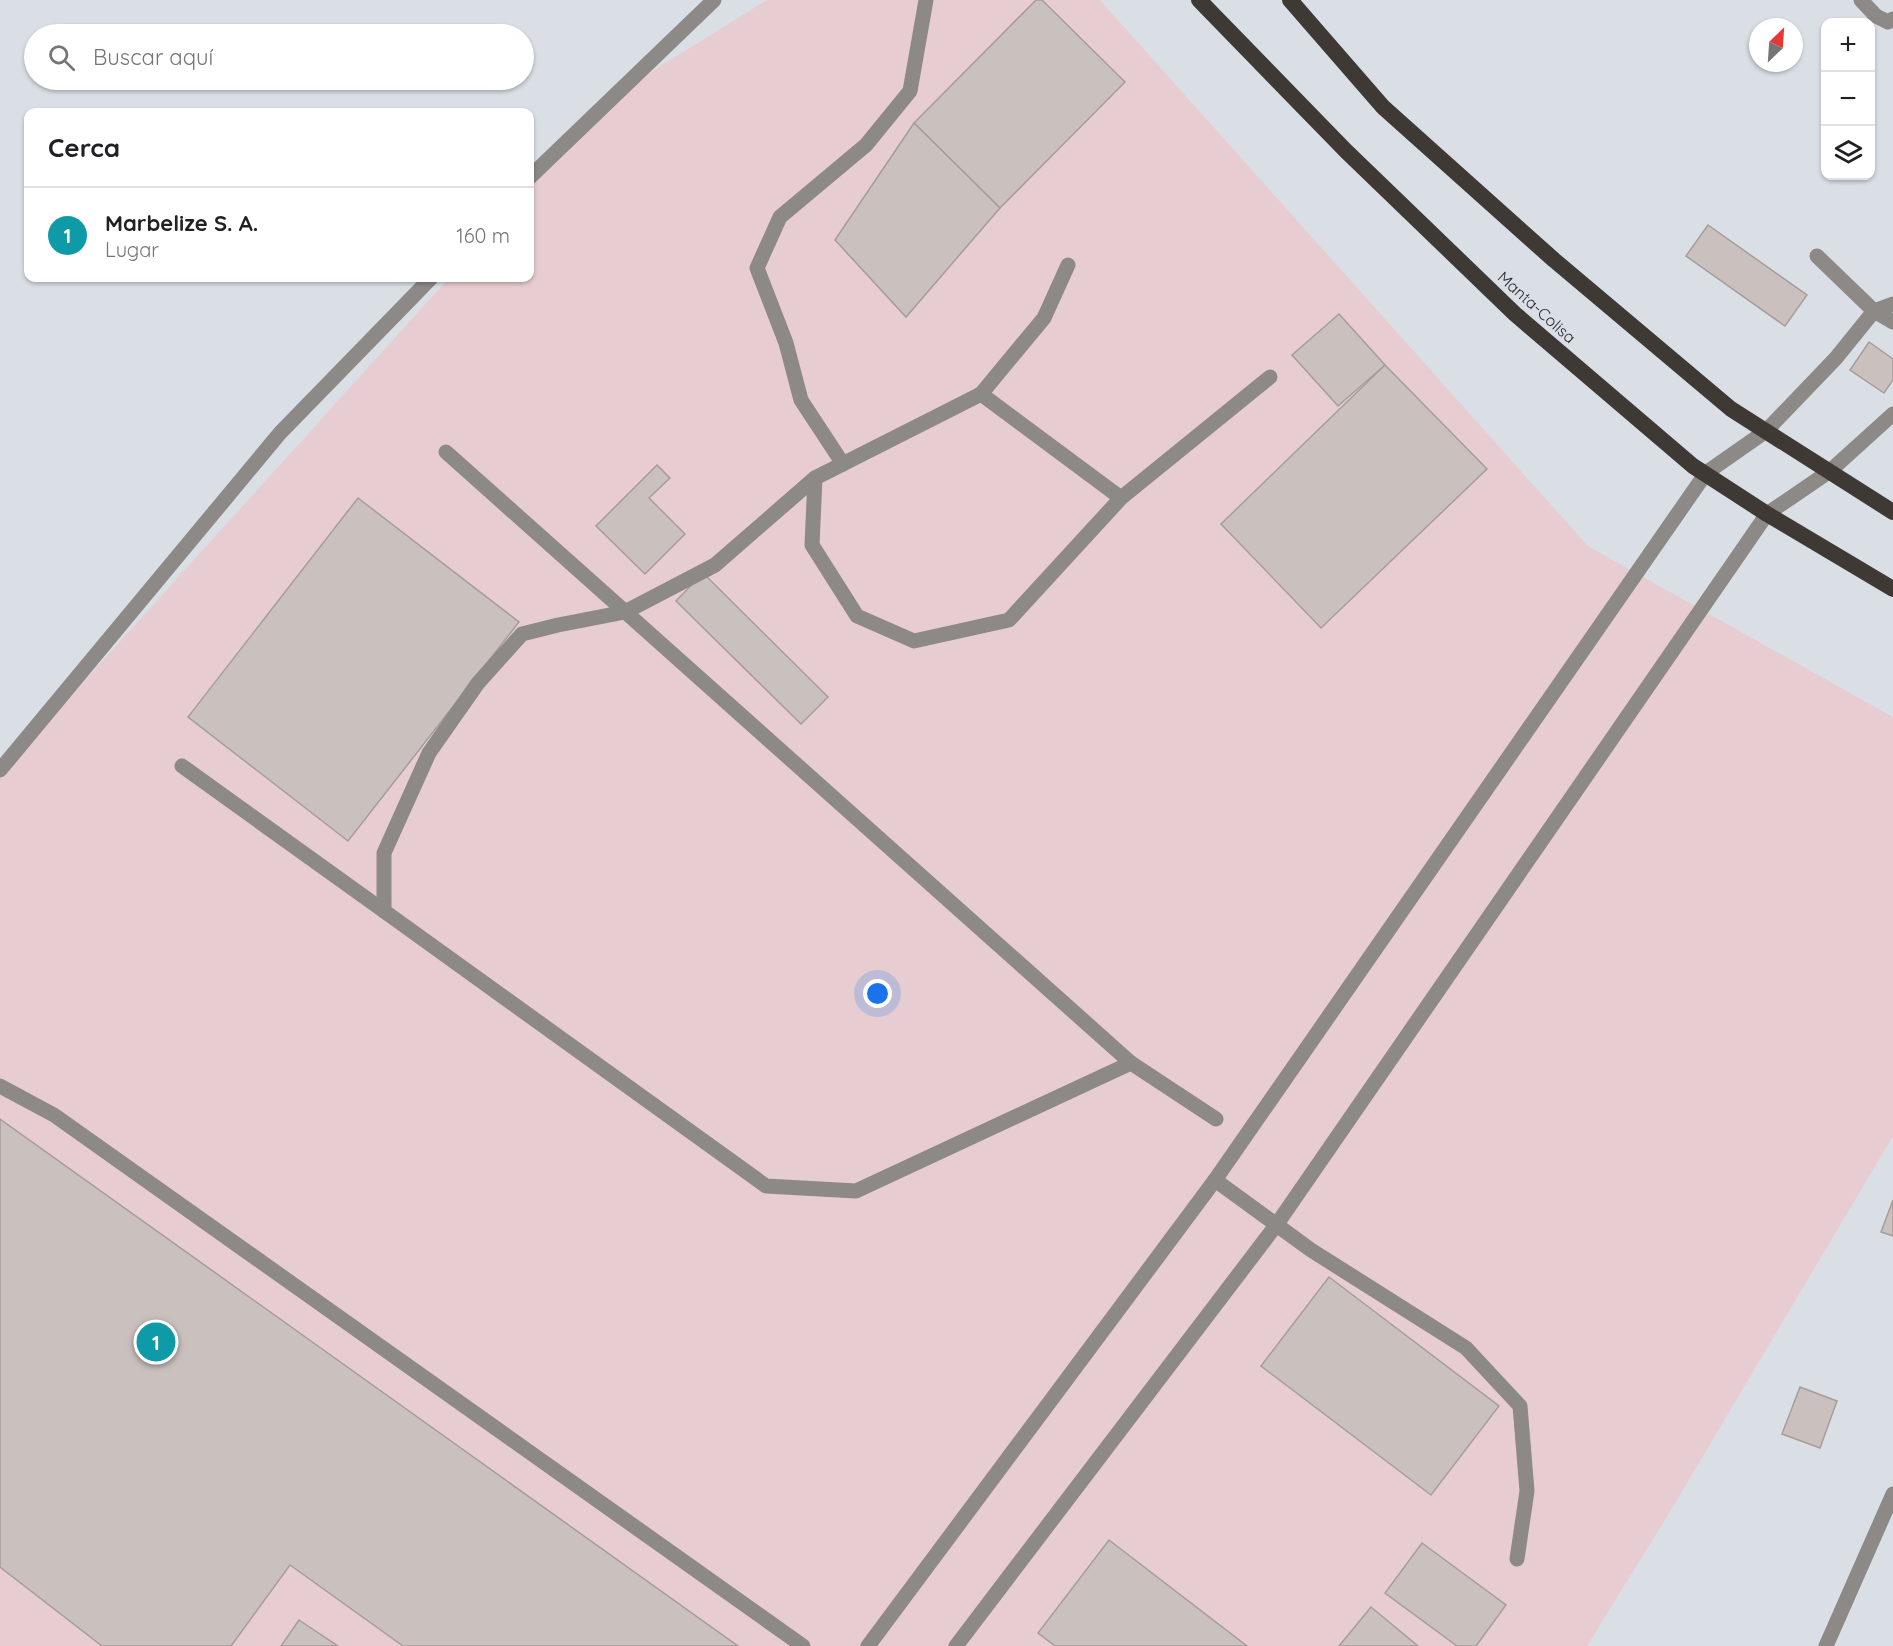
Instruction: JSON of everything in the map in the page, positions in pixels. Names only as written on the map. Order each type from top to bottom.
[{"type":"highway","name":"Manta-Colisa","points":[[1199,0],[1346,151],[1515,314],[1693,466],[1767,514],[1893,589]]},
{"type":"highway","points":[[1290,0],[1383,107],[1563,267],[1731,409],[1893,512]]},
{"type":"street","points":[[534,173],[714,0]]},
{"type":"street","points":[[843,464],[801,400],[786,343],[757,268],[780,217],[866,145],[910,91],[926,0]]},
{"type":"street","points":[[1861,0],[1876,16],[1888,22],[1893,19]]},
{"type":"street","points":[[1817,256],[1874,311],[1893,322]]},
{"type":"street","points":[[384,911],[384,853],[429,753],[478,683],[522,634],[625,612],[715,565],[815,478],[981,394],[1044,318],[1068,265]]},
{"type":"street","points":[[0,770],[280,433],[428,282]]},
{"type":"street","points":[[868,1646],[1215,1180],[1706,474],[1766,431],[1836,358],[1874,311],[1893,304]]},
{"type":"street","points":[[815,478],[812,545],[857,616],[914,641],[1009,620],[1121,498],[1270,377]]},
{"type":"street","points":[[981,394],[1121,498]]},
{"type":"street","points":[[956,1646],[1277,1224],[1767,514],[1830,471],[1893,414]]},
{"type":"street","points":[[446,452],[1131,1063],[1216,1119]]},
{"type":"street","points":[[182,766],[766,1186],[856,1191],[1131,1063]]},
{"type":"street","points":[[0,1086],[54,1114],[803,1646]]},
{"type":"street","points":[[1215,1180],[1311,1250],[1466,1348],[1520,1406],[1527,1491],[1517,1559]]},
{"type":"street","points":[[1826,1646],[1893,1494]]},
{"type":"shaded area","points":[[767,0],[1100,0],[1588,546],[1893,717],[1893,1136],[1668,1515],[1587,1646],[0,1646],[0,774],[445,282],[534,282],[534,184],[614,95]]},
{"type":"building","points":[[1036,0],[1042,0],[1125,82],[1000,208],[914,123]]},
{"type":"building","points":[[914,123],[1000,208],[906,317],[835,240]]},
{"type":"building","points":[[1708,225],[1807,295],[1785,326],[1686,256]]},
{"type":"building","points":[[1339,314],[1385,365],[1338,406],[1292,355]]},
{"type":"building","points":[[1869,342],[1893,359],[1893,380],[1884,393],[1850,370]]},
{"type":"building","points":[[1385,365],[1487,469],[1321,628],[1221,524]]},
{"type":"building","points":[[657,465],[670,478],[649,498],[685,534],[645,574],[596,526]]},
{"type":"building","points":[[358,498],[519,622],[348,841],[188,717]]},
{"type":"building","points":[[703,573],[828,697],[801,724],[676,601]]},
{"type":"building","points":[[0,1119],[738,1646],[403,1646],[290,1565],[231,1646],[102,1646],[0,1567]]},
{"type":"building","points":[[1893,1200],[1893,1236],[1881,1232]]},
{"type":"building","points":[[1329,1277],[1499,1406],[1431,1495],[1261,1366]]},
{"type":"building","points":[[1800,1387],[1837,1401],[1820,1448],[1782,1434]]},
{"type":"building","points":[[1109,1540],[1247,1646],[1055,1646],[1038,1633]]},
{"type":"building","points":[[1422,1543],[1506,1605],[1476,1646],[1457,1646],[1385,1593]]},
{"type":"building","points":[[1371,1607],[1418,1646],[1339,1646]]},
{"type":"building","points":[[299,1620],[338,1646],[281,1646]]},
{"type":"place","name":"Marbelize S. A.","points":[[156,1342]]}]
